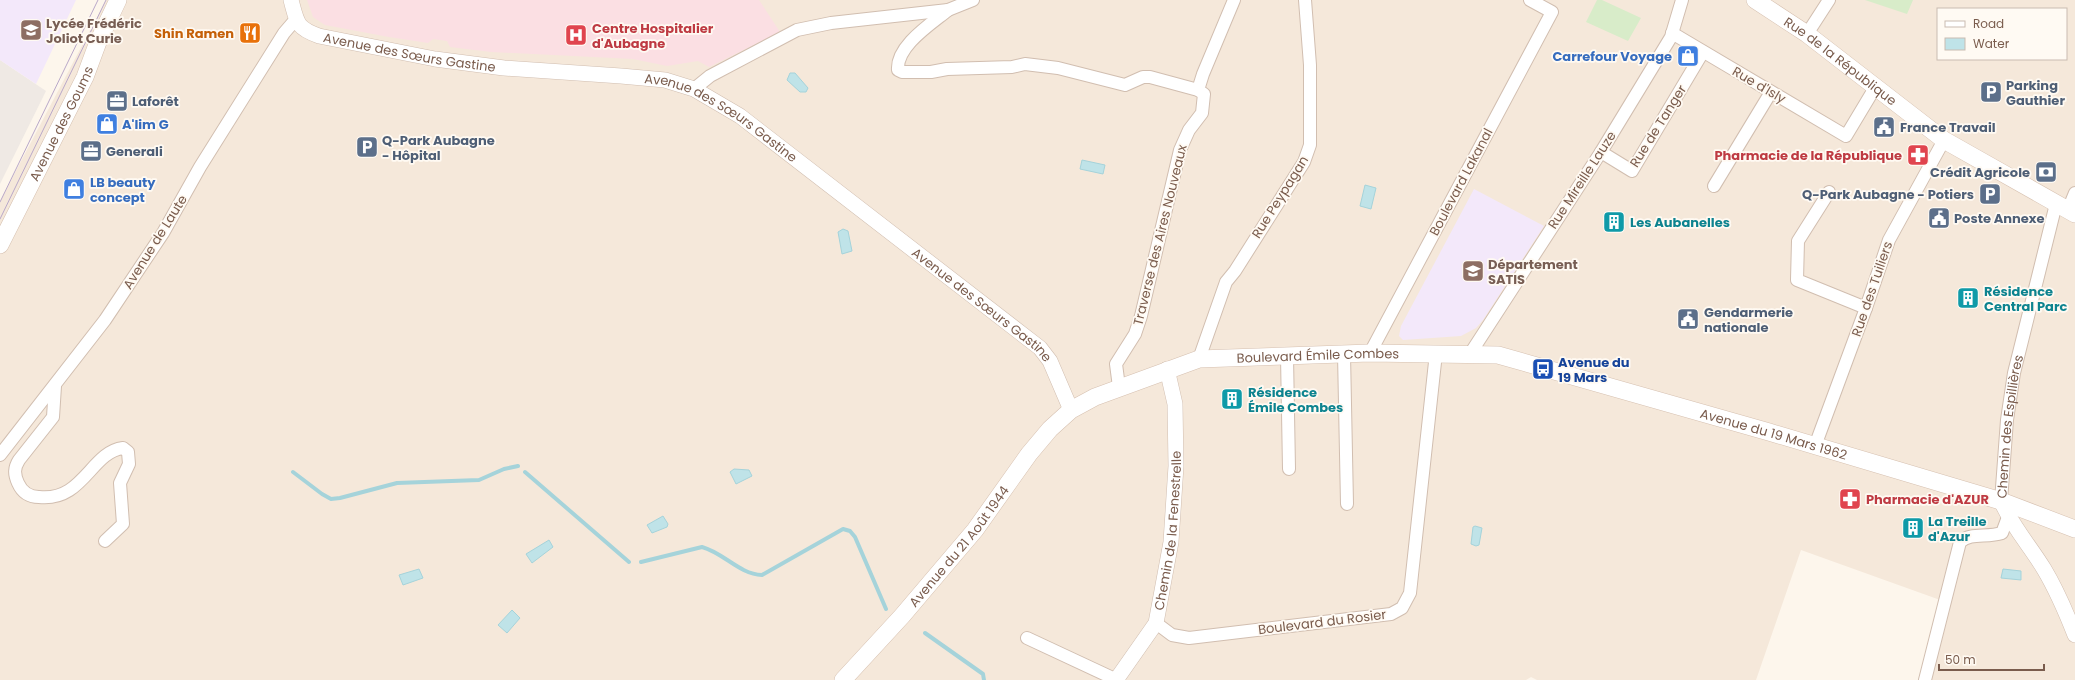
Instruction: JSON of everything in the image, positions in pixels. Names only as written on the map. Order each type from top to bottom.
[{"type":"main road","name":"Avenue des Goums","points":[[0,245],[83,83],[98,42],[118,0]]},
{"type":"main road","name":"Rue de la République","points":[[1754,0],[1806,34],[1876,86],[1944,140],[2066,210]]},
{"type":"main road","name":"Boulevard Émile Combes","points":[[1119,387],[1199,359],[1370,353],[1470,354]]},
{"type":"main road","name":"Avenue du 19 Mars 1962","points":[[1470,354],[1498,355],[1815,446],[2004,509],[2075,529]]},
{"type":"main road","name":"Avenue du 21 Août 1944","points":[[843,680],[902,616],[975,530],[1029,454],[1050,429],[1071,410],[1095,397],[1119,387]]},
{"type":"street","name":"Avenue des Sœurs Gastine","points":[[291,0],[296,18],[304,31],[319,36],[435,59],[504,68],[665,80],[694,89],[740,116],[1040,348],[1050,361],[1071,410]]},
{"type":"street","points":[[694,89],[710,76],[797,30],[831,23],[948,10],[973,0]]},
{"type":"street","points":[[948,10],[905,48],[898,59],[898,70],[902,72],[931,72],[947,69],[1012,67],[1025,64],[1058,68],[1125,84],[1143,77],[1150,77],[1198,90],[1203,74],[1234,0]]},
{"type":"street","name":"Rue Peypagan","points":[[1199,359],[1226,282],[1235,271],[1304,162],[1310,145],[1310,65],[1305,0]]},
{"type":"street","name":"Boulevard Lakanal","points":[[1370,353],[1552,12],[1530,0]]},
{"type":"street","name":"Rue Mireille Lauze","points":[[1470,354],[1601,152],[1672,33],[1682,0]]},
{"type":"street","points":[[1806,34],[1829,0]]},
{"type":"street","name":"Avenue de Laute","points":[[0,455],[105,320],[163,233],[200,167],[284,33],[296,18]]},
{"type":"street","name":"Rue d'Isly","points":[[1672,33],[1846,136],[1876,86]]},
{"type":"street","name":"Rue de Tanger","points":[[1601,152],[1632,171],[1703,52]]},
{"type":"street","name":"Traverse des Aires Nouveaux","points":[[1119,387],[1116,364],[1135,334],[1141,316],[1180,150],[1189,130],[1202,113],[1204,94],[1198,90]]},
{"type":"street","points":[[1714,186],[1771,92]]},
{"type":"street","name":"Rue des Tuiliers","points":[[1815,446],[1866,308],[1889,240],[1944,140]]},
{"type":"street","points":[[1830,192],[1798,241],[1796,280],[1866,308]]},
{"type":"street","name":"Chemin des Espillières","points":[[2075,193],[2066,210],[2014,373],[2007,420],[2004,509],[2044,570],[2065,609],[2075,635]]},
{"type":"street","name":"Boulevard du Rosier","points":[[1156,623],[1172,635],[1189,638],[1391,614],[1402,608],[1410,593],[1436,353]]},
{"type":"street","points":[[1344,354],[1347,504]]},
{"type":"street","points":[[1286,356],[1289,469]]},
{"type":"street","name":"Chemin de la Fenestrelle","points":[[1117,680],[1156,623],[1171,542],[1176,466],[1175,404],[1167,369]]},
{"type":"street","points":[[55,386],[53,417],[19,460],[15,467],[15,476],[25,493],[34,497],[54,497],[68,491],[80,483],[108,454],[115,449],[123,448],[128,452],[129,464],[120,483],[123,524],[105,541]]},
{"type":"street","points":[[1925,680],[1960,542],[1970,536],[1990,537],[2002,533],[2004,509]]},
{"type":"street","points":[[1027,638],[1117,680]]},
{"type":"shaded area","name":"Lycée Frédéric Joliot Curie","points":[[0,0],[76,0],[36,84],[0,60]]},
{"type":"shaded area","points":[[106,0],[2075,0],[2075,680],[1921,680],[1943,601],[1801,550],[1756,680],[1537,680],[1531,677],[1526,680],[0,680],[0,201]]},
{"type":"shaded area","name":"Centre Hospitalier d'Aubagne","points":[[307,0],[759,0],[780,32],[709,67],[698,61],[667,66],[633,59],[491,52],[450,47],[447,41],[433,39],[428,43],[389,37],[325,25],[313,17]]},
{"type":"shaded area","points":[[0,60],[46,91],[0,184]]},
{"type":"shaded area","name":"Département SATIS","points":[[1474,189],[1544,226],[1483,320],[1476,328],[1461,336],[1403,340],[1399,336],[1401,326]]},
{"type":"green space","points":[[1597,0],[1602,0],[1641,18],[1628,41],[1586,22]]},
{"type":"green space","points":[[1865,0],[1913,0],[1907,14]]},
{"type":"water","points":[[790,73],[795,73],[808,88],[806,92],[800,92],[787,80]]},
{"type":"water","points":[[1082,160],[1105,165],[1103,174],[1080,169]]},
{"type":"water","points":[[1365,185],[1376,188],[1371,209],[1360,206]]},
{"type":"water","points":[[843,229],[848,231],[852,251],[842,254],[838,232]]},
{"type":"water","points":[[734,469],[749,470],[752,476],[736,484],[730,472]]},
{"type":"water","points":[[663,516],[668,524],[667,527],[652,533],[647,525]]},
{"type":"water","points":[[1475,526],[1482,528],[1479,545],[1476,546],[1471,544],[1473,527]]},
{"type":"water","points":[[549,540],[553,547],[532,563],[526,554]]},
{"type":"water","points":[[419,569],[423,578],[403,585],[399,575]]},
{"type":"water","points":[[2003,569],[2021,571],[2021,580],[2001,578]]},
{"type":"water","points":[[512,610],[520,618],[507,633],[498,625]]},
{"type":"waterway","points":[[293,472],[331,499],[397,483],[479,480],[504,469],[518,466]]},
{"type":"waterway","points":[[525,472],[629,562]]},
{"type":"waterway","points":[[641,562],[702,547],[746,571],[762,575],[843,529],[850,531],[855,537],[886,609]]},
{"type":"waterway","points":[[925,633],[983,674],[984,680]]},
{"type":"tram line","points":[[0,202],[98,0]]},
{"type":"tram line","points":[[0,219],[106,0]]},
{"type":"place","name":"Lycée Frédéric Joliot Curie","points":[[31,30]]},
{"type":"place","name":"Shin Ramen","points":[[250,33]]},
{"type":"place","name":"Centre Hospitalier d'Aubagne","points":[[576,35]]},
{"type":"place","name":"Carrefour Voyage","points":[[1688,56]]},
{"type":"place","name":"Parking Gauthier","points":[[1991,92]]},
{"type":"place","name":"Laforêt","points":[[117,101]]},
{"type":"place","name":"A'lim G","points":[[107,124]]},
{"type":"place","name":"France Travail","points":[[1884,127]]},
{"type":"place","name":"Q-Park Aubagne - Hôpital","points":[[367,147]]},
{"type":"place","name":"Generali","points":[[91,151]]},
{"type":"place","name":"Pharmacie de la République","points":[[1918,155]]},
{"type":"place","name":"Crédit Agricole","points":[[2046,172]]},
{"type":"place","name":"LB beauty concept","points":[[74,189]]},
{"type":"place","name":"Q-Park Aubagne - Potiers","points":[[1990,194]]},
{"type":"place","name":"Poste Annexe","points":[[1939,218]]},
{"type":"place","name":"Les Aubanelles","points":[[1614,222]]},
{"type":"place","name":"Département SATIS","points":[[1473,271]]},
{"type":"place","name":"Résidence Central Parc","points":[[1968,298]]},
{"type":"place","name":"Gendarmerie nationale","points":[[1688,319]]},
{"type":"place","name":"Avenue du 19 Mars","points":[[1543,369]]},
{"type":"place","name":"Résidence Émile Combes","points":[[1232,399]]},
{"type":"place","name":"Pharmacie d'AZUR","points":[[1850,499]]},
{"type":"place","name":"La Treille d'Azur","points":[[1913,528]]}]
